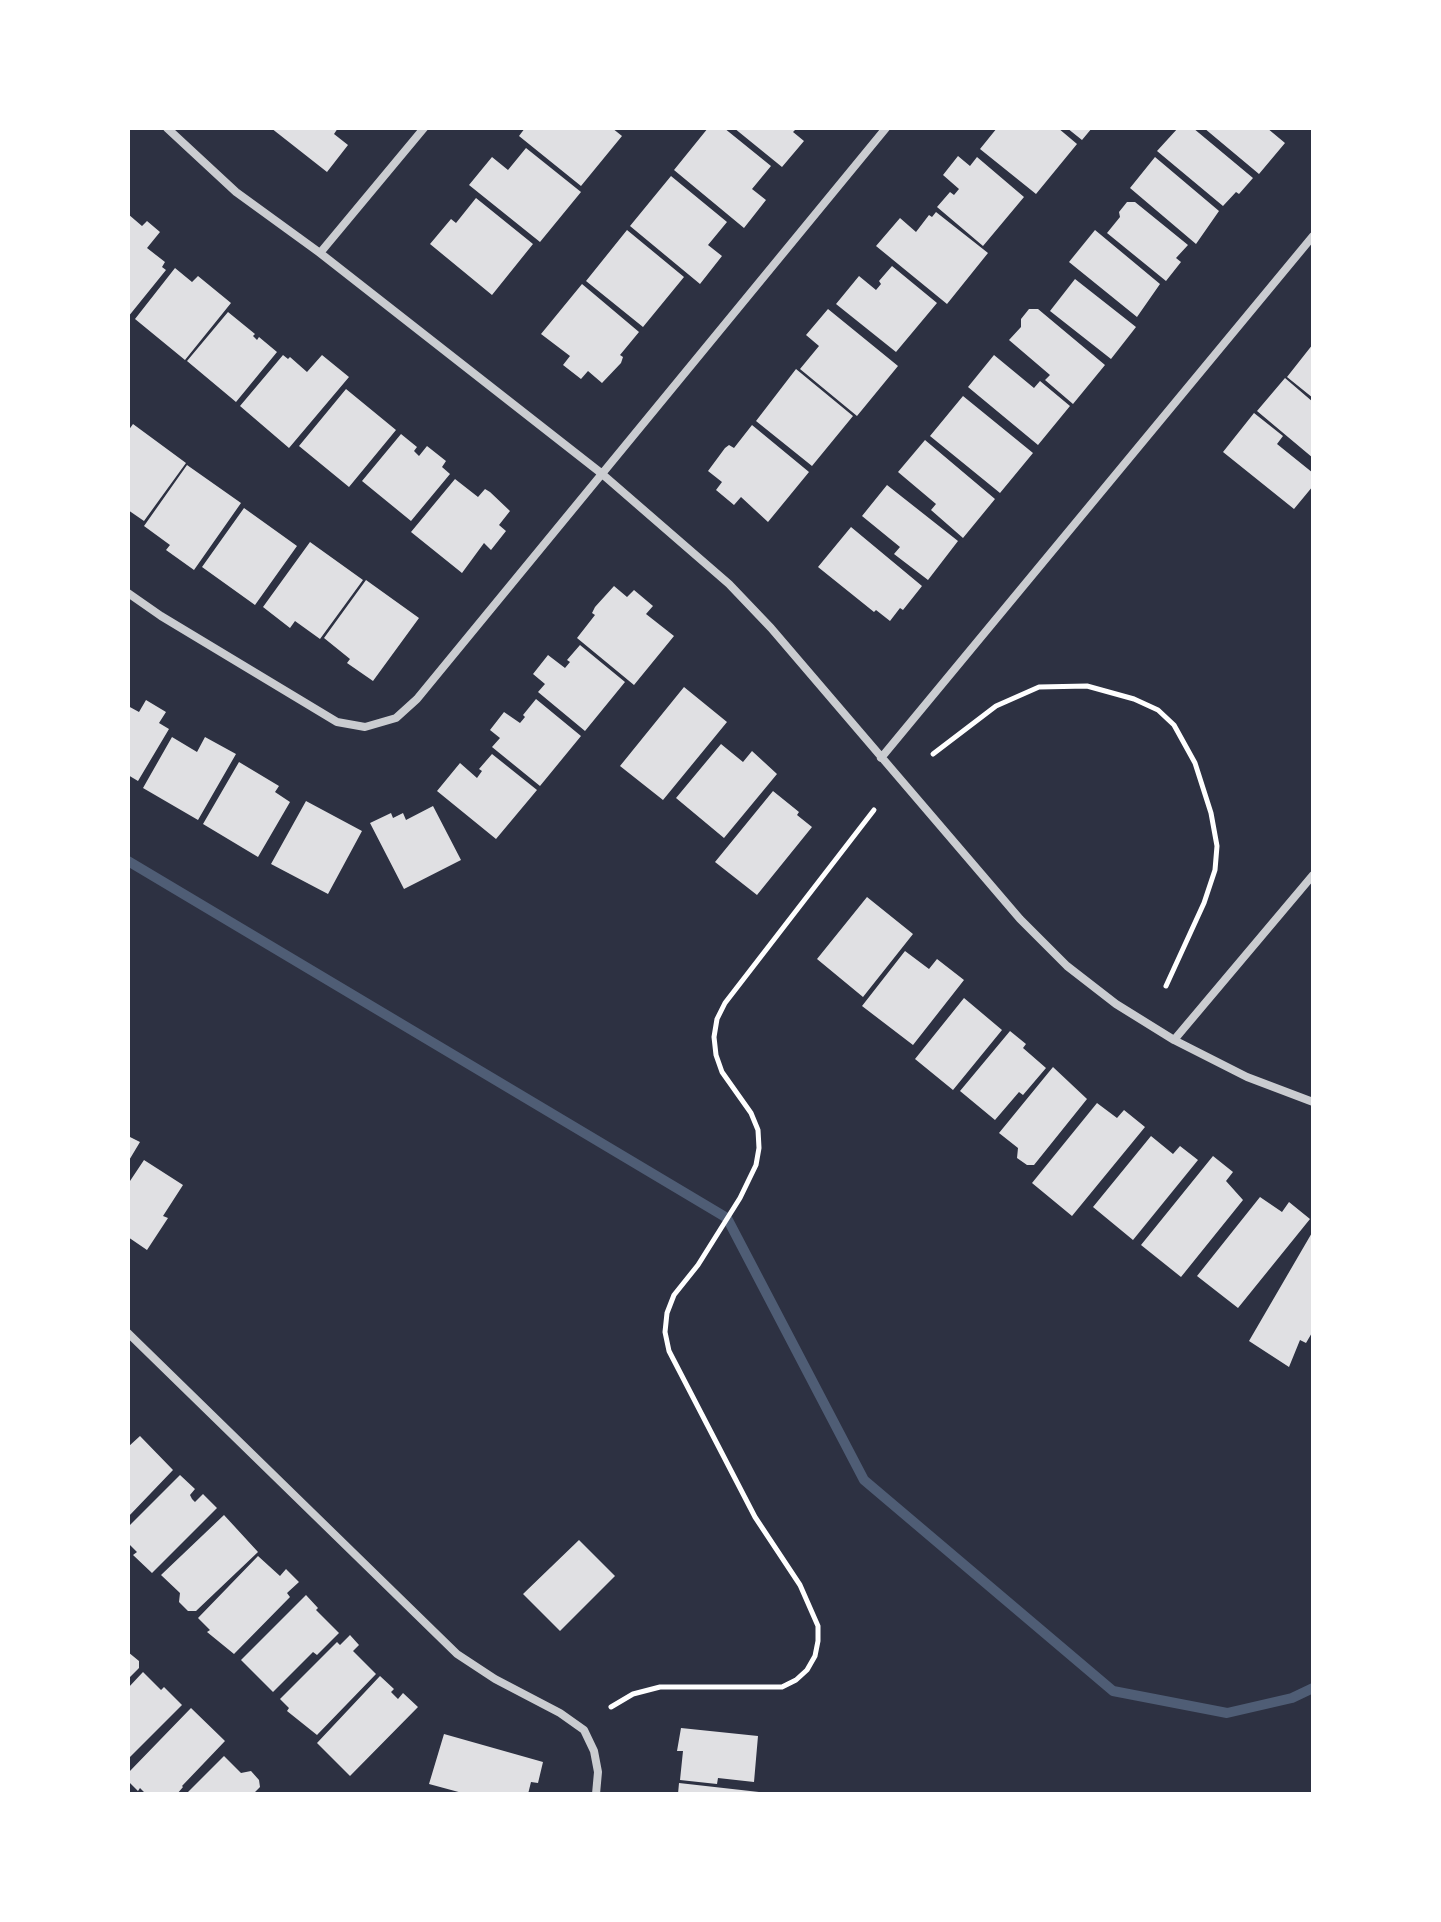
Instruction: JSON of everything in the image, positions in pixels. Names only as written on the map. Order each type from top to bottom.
[{"type":"street","points":[[167,128],[236,192],[320,253],[601,473],[729,584],[771,628],[1050,950],[1116,1004],[1174,1040],[1247,1077],[1313,1102]]},
{"type":"street","points":[[320,253],[424,128]]},
{"type":"street","points":[[128,593],[299,702],[337,722],[365,727],[396,718],[417,699],[886,128]]},
{"type":"street","points":[[881,758],[1313,236]]},
{"type":"street","points":[[1174,1040],[1313,875]]},
{"type":"street","points":[[128,1333],[457,1654],[584,1730],[594,1751],[598,1772],[596,1794]]},
{"type":"path","points":[[933,754],[996,706],[1039,687],[1087,686],[1099,689],[1146,704],[1174,725],[1195,763],[1211,813],[1217,846],[1215,870],[1204,903],[1166,986]]},
{"type":"path","points":[[611,1707],[633,1694],[660,1687],[782,1687],[807,1670],[815,1656],[818,1626],[800,1585],[755,1517],[669,1351],[665,1332],[667,1313],[674,1295],[698,1265],[740,1198],[756,1165],[759,1148],[758,1130],[751,1113],[722,1072],[716,1055],[714,1037],[717,1019],[725,1003],[874,810]]},
{"type":"building","points":[[271,128],[338,128],[334,134],[348,145],[327,172]]},
{"type":"building","points":[[525,128],[612,128],[622,136],[581,186],[519,136]]},
{"type":"building","points":[[708,128],[724,128],[771,166],[752,189],[766,200],[744,228],[674,170]]},
{"type":"building","points":[[734,128],[797,128],[793,132],[804,141],[782,167]]},
{"type":"building","points":[[997,128],[1058,128],[1077,144],[1036,194],[980,149]]},
{"type":"building","points":[[1067,128],[1092,128],[1082,140]]},
{"type":"building","points":[[1178,128],[1193,128],[1253,178],[1223,206],[1157,151]]},
{"type":"building","points":[[1204,128],[1267,128],[1285,143],[1259,174]]},
{"type":"building","points":[[526,148],[581,192],[540,242],[469,185],[492,157],[508,170]]},
{"type":"building","points":[[958,156],[970,166],[977,157],[1024,197],[983,246],[937,207],[950,192],[954,195],[959,189],[943,175]]},
{"type":"building","points":[[1155,157],[1219,211],[1196,244],[1130,188]]},
{"type":"building","points":[[671,176],[727,222],[708,245],[722,256],[700,284],[630,226]]},
{"type":"building","points":[[476,198],[533,244],[492,295],[430,244],[451,219],[456,223]]},
{"type":"building","points":[[1127,202],[1135,202],[1188,245],[1176,258],[1181,262],[1166,281],[1107,233]]},
{"type":"building","points":[[936,212],[988,253],[947,304],[876,246],[900,218],[916,232],[929,215],[932,217]]},
{"type":"building","points":[[128,214],[142,226],[147,221],[160,232],[147,248],[165,262],[162,267],[166,270],[128,317]]},
{"type":"building","points":[[627,230],[684,277],[643,327],[586,281]]},
{"type":"building","points":[[1095,230],[1160,284],[1137,317],[1069,262]]},
{"type":"building","points":[[892,266],[937,303],[896,352],[836,304],[859,276],[876,290],[881,284],[879,281]]},
{"type":"building","points":[[175,268],[192,282],[198,276],[231,303],[185,360],[135,319]]},
{"type":"building","points":[[1075,279],[1136,327],[1111,359],[1050,311]]},
{"type":"building","points":[[582,284],[639,332],[620,355],[623,357],[621,363],[602,383],[588,371],[581,379],[563,365],[570,356],[541,334]]},
{"type":"building","points":[[828,309],[898,366],[857,416],[800,369],[819,346],[806,335]]},
{"type":"building","points":[[1029,309],[1038,309],[1105,365],[1073,404],[1045,380],[1050,375],[1009,340],[1021,327],[1021,319]]},
{"type":"building","points":[[228,312],[255,334],[253,336],[257,340],[259,337],[277,352],[236,402],[187,361]]},
{"type":"building","points":[[1313,344],[1313,398],[1287,377]]},
{"type":"building","points":[[283,355],[288,359],[290,357],[307,372],[322,355],[349,377],[289,448],[240,406]]},
{"type":"building","points":[[994,355],[1034,388],[1040,381],[1070,406],[1038,445],[968,387]]},
{"type":"building","points":[[796,369],[853,416],[812,466],[756,421]]},
{"type":"building","points":[[1285,378],[1313,402],[1313,458],[1257,411]]},
{"type":"building","points":[[346,389],[396,430],[349,487],[299,446]]},
{"type":"building","points":[[963,396],[1033,453],[1000,493],[930,436]]},
{"type":"building","points":[[1254,413],[1283,436],[1277,444],[1313,473],[1313,486],[1294,509],[1223,452]]},
{"type":"building","points":[[133,424],[186,463],[144,521],[128,510],[128,431]]},
{"type":"building","points":[[752,425],[809,472],[768,522],[741,497],[734,505],[716,490],[722,482],[708,471],[725,448],[729,445],[734,448]]},
{"type":"building","points":[[401,434],[417,447],[414,451],[419,456],[427,446],[446,461],[442,467],[450,474],[411,521],[362,481]]},
{"type":"building","points":[[925,440],[995,499],[963,538],[931,510],[936,504],[898,472]]},
{"type":"building","points":[[187,465],[241,503],[194,570],[166,550],[170,545],[144,526]]},
{"type":"building","points":[[455,479],[478,497],[485,489],[510,511],[499,525],[506,531],[491,550],[484,543],[462,573],[411,532]]},
{"type":"building","points":[[887,485],[958,541],[928,580],[894,554],[900,547],[862,516]]},
{"type":"building","points":[[244,508],[297,546],[255,605],[202,567]]},
{"type":"building","points":[[851,527],[922,586],[890,621],[876,610],[874,612],[818,567]]},
{"type":"building","points":[[310,542],[363,580],[320,639],[295,621],[290,628],[263,607]]},
{"type":"building","points":[[366,580],[419,618],[373,681],[347,663],[350,659],[324,638]]},
{"type":"building","points":[[614,586],[627,597],[634,590],[653,606],[646,614],[674,636],[634,685],[577,638],[595,615],[592,613],[595,607]]},
{"type":"building","points":[[580,645],[625,682],[585,731],[538,692],[545,684],[533,674],[548,655],[565,668],[570,662],[567,660]]},
{"type":"building","points":[[684,687],[727,722],[663,800],[620,766]]},
{"type":"building","points":[[536,699],[581,736],[540,786],[492,747],[500,738],[490,730],[504,712],[520,723]]},
{"type":"building","points":[[146,700],[166,712],[159,723],[169,729],[138,781],[128,775],[128,706],[139,712]]},
{"type":"building","points":[[172,737],[197,752],[205,737],[236,754],[198,820],[143,788]]},
{"type":"building","points":[[721,744],[743,762],[752,751],[777,774],[724,838],[676,798]]},
{"type":"building","points":[[492,754],[537,790],[496,839],[437,791],[460,763],[477,778],[482,771],[479,769]]},
{"type":"building","points":[[239,762],[279,786],[275,792],[290,802],[258,857],[203,824]]},
{"type":"building","points":[[773,791],[812,827],[757,895],[715,862]]},
{"type":"building","points":[[306,801],[362,831],[328,894],[271,864]]},
{"type":"building","points":[[433,806],[461,860],[404,889],[370,823],[391,813],[393,818],[403,813],[406,820]]},
{"type":"building","points":[[867,897],[913,934],[863,997],[817,959]]},
{"type":"building","points":[[905,951],[929,969],[937,959],[964,980],[913,1045],[862,1006]]},
{"type":"building","points":[[964,998],[1002,1030],[953,1090],[915,1059]]},
{"type":"building","points":[[1010,1031],[1026,1044],[1023,1048],[1046,1068],[1023,1095],[1019,1092],[995,1120],[960,1091]]},
{"type":"building","points":[[1053,1067],[1087,1099],[1034,1165],[1027,1165],[1017,1158],[1018,1148],[999,1133]]},
{"type":"building","points":[[1097,1103],[1117,1118],[1124,1110],[1145,1127],[1072,1216],[1032,1183]]},
{"type":"building","points":[[128,1136],[140,1142],[128,1162]]},
{"type":"building","points":[[1151,1136],[1173,1154],[1180,1146],[1198,1160],[1133,1240],[1093,1207]]},
{"type":"building","points":[[1213,1156],[1233,1172],[1226,1181],[1243,1200],[1181,1277],[1141,1245]]},
{"type":"building","points":[[144,1160],[183,1185],[163,1216],[168,1218],[147,1250],[128,1237],[128,1184]]},
{"type":"building","points":[[1260,1197],[1282,1212],[1289,1202],[1310,1219],[1238,1308],[1197,1276]]},
{"type":"building","points":[[1313,1231],[1313,1331],[1306,1343],[1300,1340],[1289,1367],[1249,1341]]},
{"type":"building","points":[[140,1436],[173,1470],[128,1517],[128,1447]]},
{"type":"building","points":[[180,1475],[195,1489],[190,1495],[195,1502],[203,1494],[217,1508],[152,1573],[133,1555],[137,1552],[128,1543],[128,1527]]},
{"type":"building","points":[[224,1515],[258,1552],[196,1611],[188,1611],[179,1602],[180,1593],[161,1575]]},
{"type":"building","points":[[579,1540],[615,1576],[560,1631],[523,1594]]},
{"type":"building","points":[[258,1556],[280,1576],[286,1569],[299,1582],[287,1593],[290,1597],[234,1654],[207,1632],[210,1630],[198,1618]]},
{"type":"building","points":[[306,1595],[339,1633],[317,1655],[313,1652],[273,1692],[241,1660]]},
{"type":"building","points":[[350,1635],[359,1645],[353,1651],[376,1674],[317,1735],[287,1711],[289,1708],[280,1699],[337,1642],[340,1645]]},
{"type":"building","points":[[128,1652],[139,1661],[139,1668],[128,1679]]},
{"type":"building","points":[[143,1672],[182,1705],[128,1759],[128,1688]]},
{"type":"building","points":[[380,1676],[394,1689],[391,1692],[398,1699],[403,1693],[418,1707],[350,1776],[317,1743]]},
{"type":"building","points":[[191,1708],[225,1741],[177,1794],[146,1794],[140,1788],[138,1791],[128,1781],[128,1773]]},
{"type":"building","points":[[681,1728],[758,1736],[754,1782],[718,1778],[717,1784],[680,1780],[683,1751],[677,1751]]},
{"type":"building","points":[[444,1734],[543,1762],[538,1783],[531,1782],[528,1794],[466,1794],[429,1784]]},
{"type":"building","points":[[224,1756],[241,1773],[251,1771],[259,1780],[260,1787],[253,1794],[186,1794]]},
{"type":"building","points":[[679,1783],[759,1792],[759,1794],[678,1794]]},
{"type":"waterway","points":[[128,861],[727,1218],[864,1480],[1113,1691],[1227,1713],[1292,1698],[1313,1688]]}]
